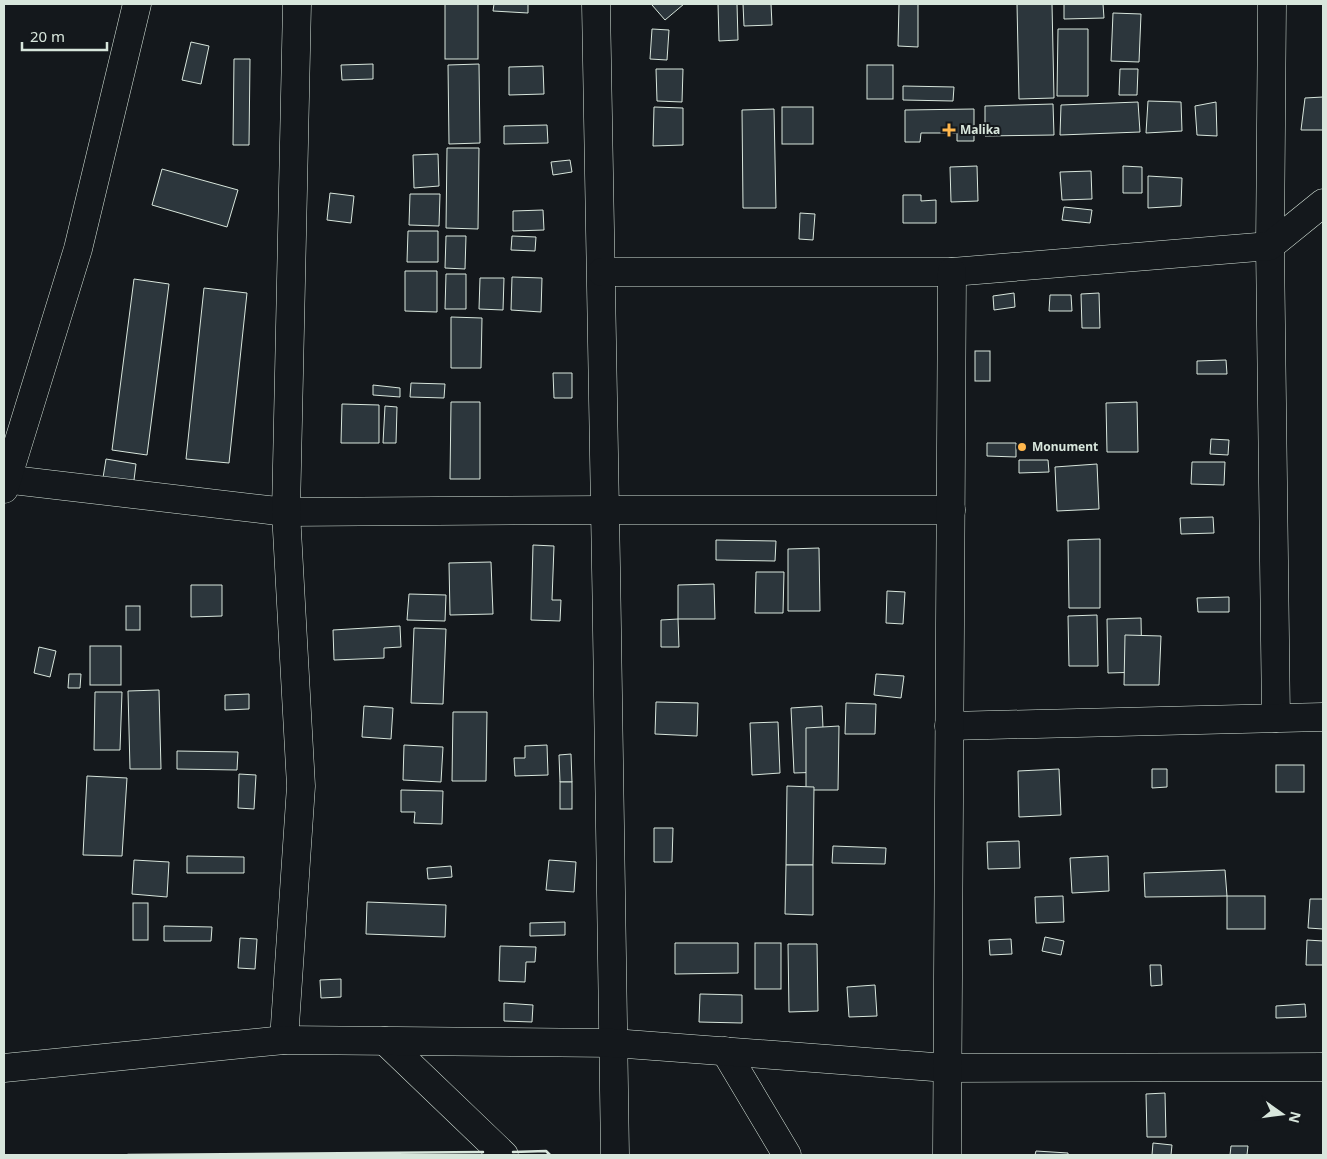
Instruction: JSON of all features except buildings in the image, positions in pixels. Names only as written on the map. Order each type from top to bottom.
[{"type":"street","points":[[137,4],[78,249],[5,482],[286,512],[951,510]]},
{"type":"street","points":[[284,1040],[301,786],[286,512],[297,4]]},
{"type":"street","points":[[596,4],[602,272],[604,510],[615,1155]]},
{"type":"street","points":[[1272,4],[1270,246],[1276,718]]},
{"type":"street","points":[[602,272],[952,272],[1270,246],[1323,202]]},
{"type":"street","points":[[947,1155],[952,272]]},
{"type":"street","points":[[949,726],[1323,717]]},
{"type":"street","points":[[4,1068],[284,1040],[613,1043],[947,1068],[1323,1067]]},
{"type":"street","points":[[385,1041],[504,1155]]},
{"type":"street","points":[[725,1052],[787,1155]]},
{"type":"wall","points":[[513,1152],[546,1151],[550,1155]]},
{"type":"wall","points":[[128,1155],[483,1152]]},
{"type":"place","name":"Malika","points":[[949,130]]},
{"type":"place","name":"Monument","points":[[1022,447]]}]
